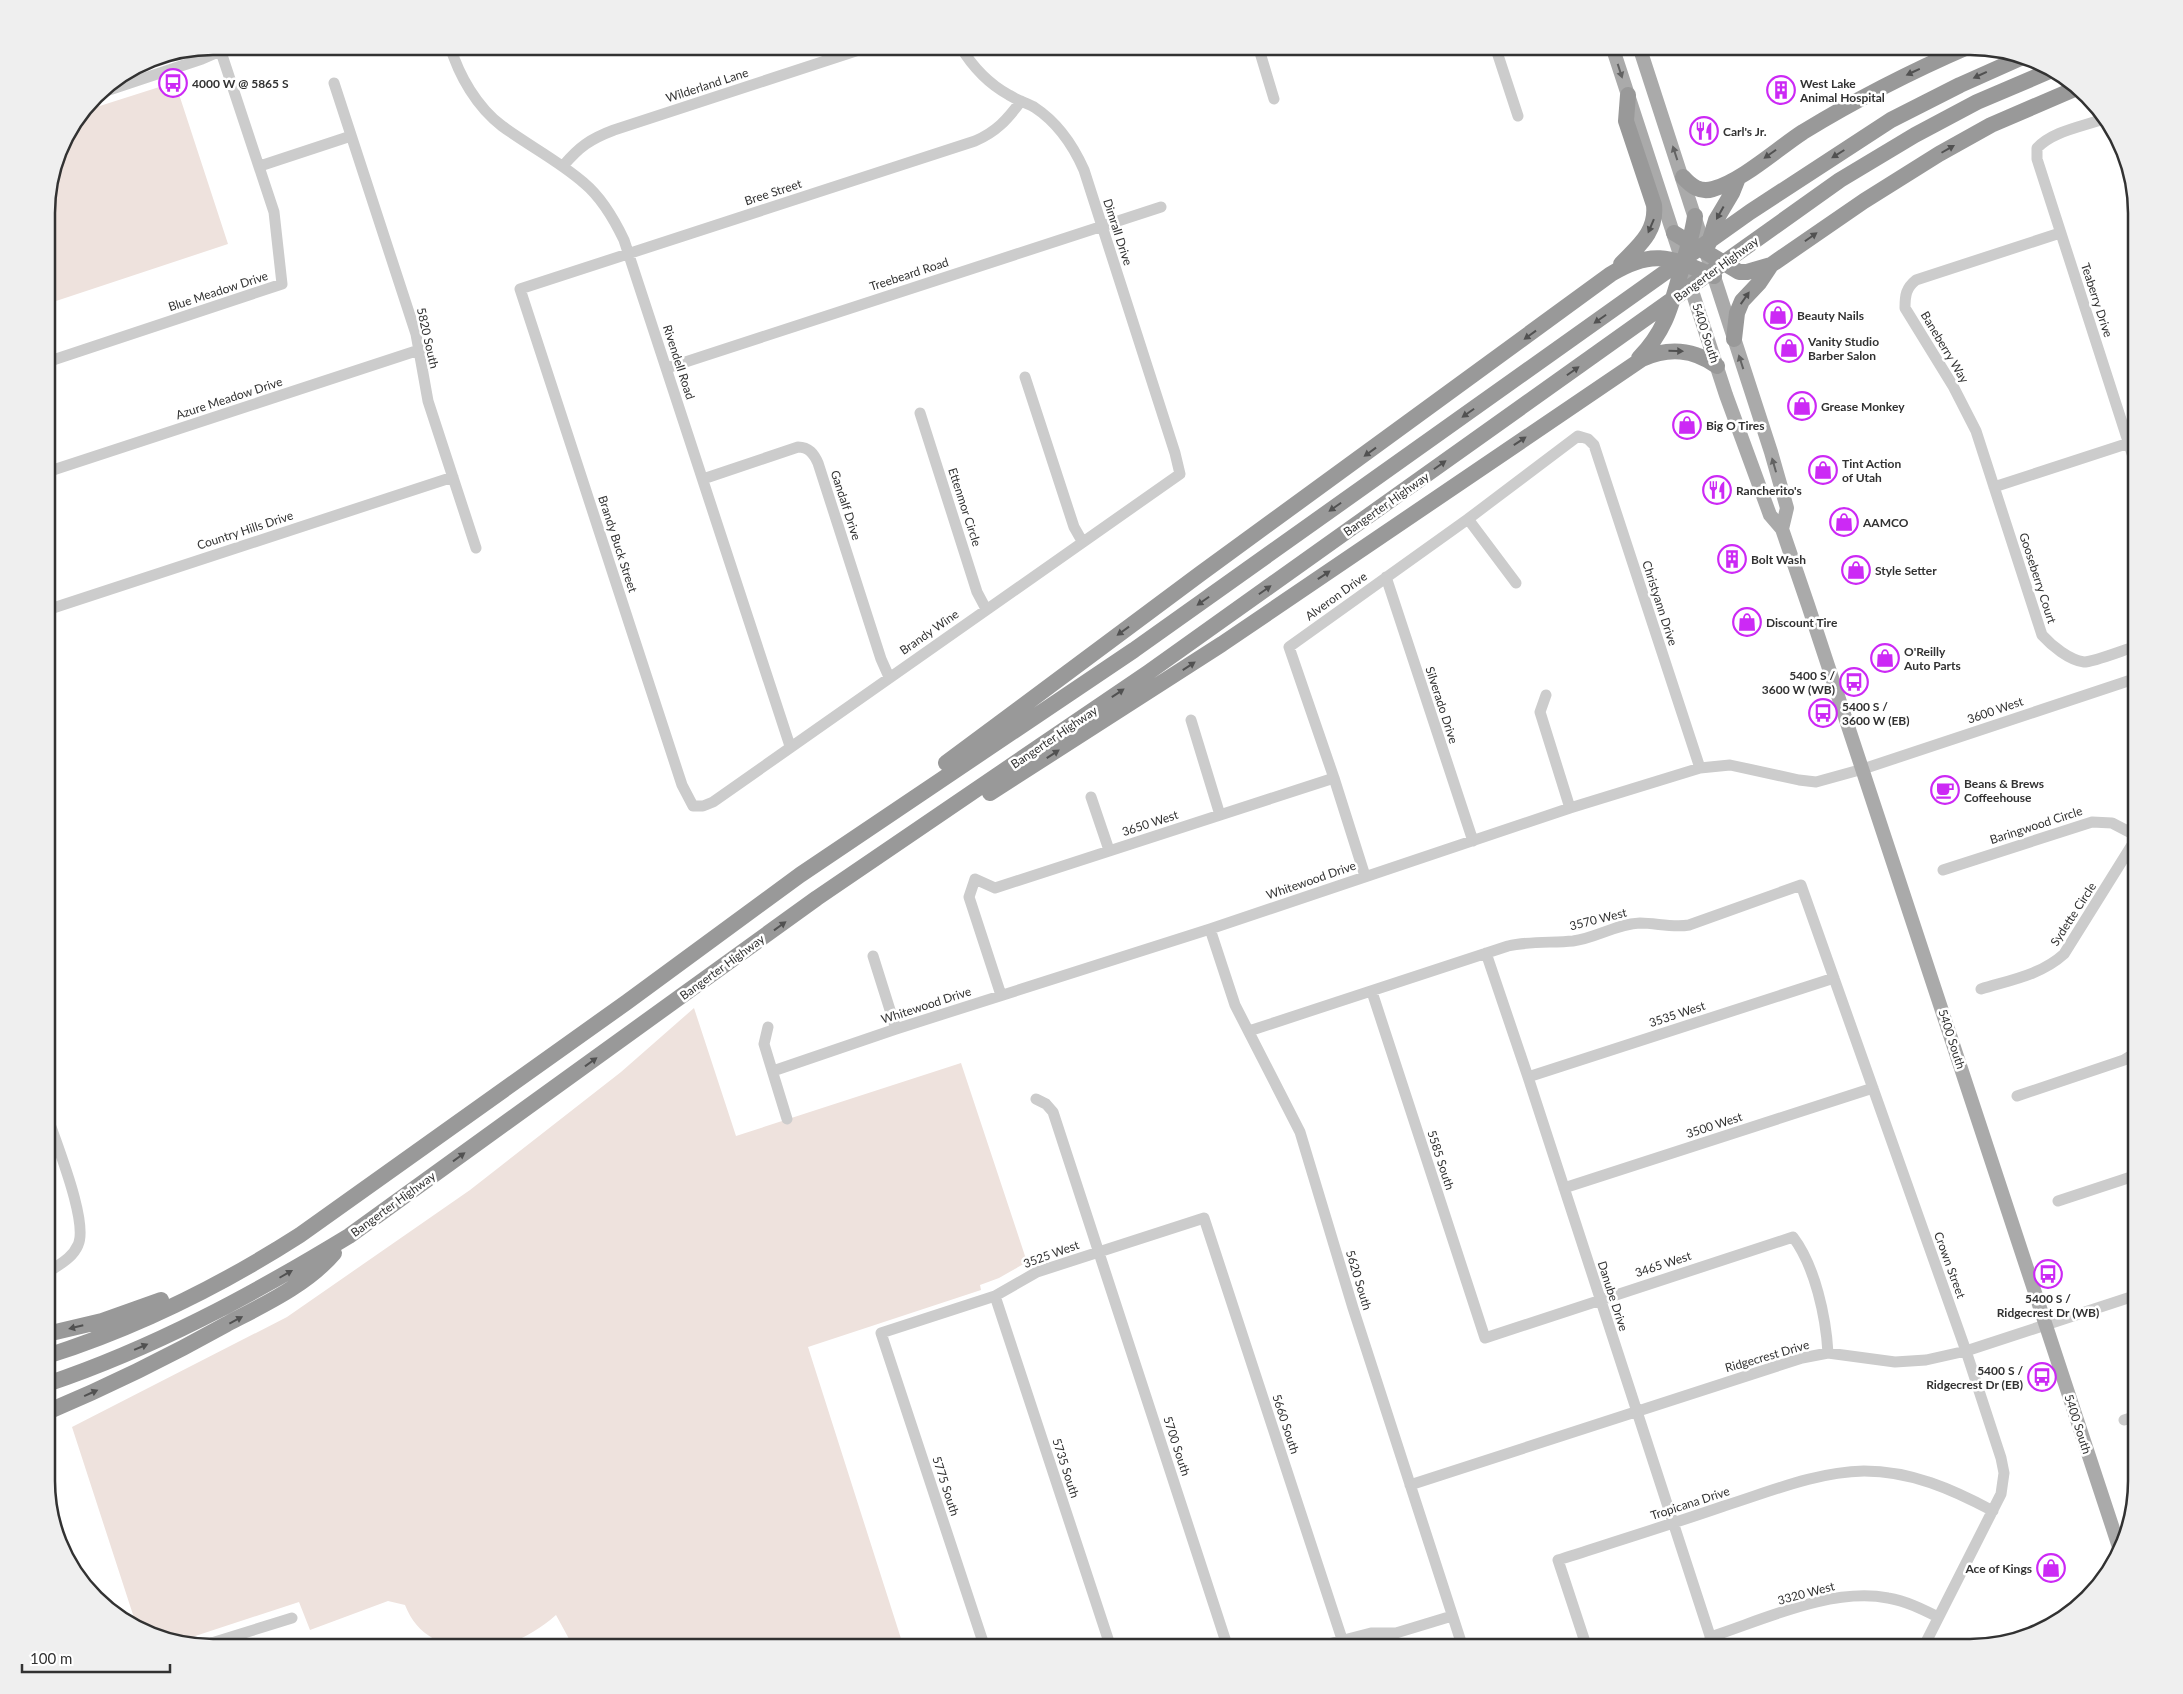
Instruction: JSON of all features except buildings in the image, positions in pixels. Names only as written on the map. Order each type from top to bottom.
[{"type":"highway","points":[[1683,177],[1694,188],[1706,191],[1738,178],[1835,113],[1906,75],[1950,55]]},
{"type":"highway","points":[[55,1353],[137,1321],[222,1280],[272,1253],[300,1235],[627,1002],[800,875],[1134,650],[1750,212],[1891,120],[1960,85],[2014,61]]},
{"type":"highway","name":"Bangerter Highway","points":[[55,1381],[124,1354],[207,1317],[263,1287],[349,1236],[817,898],[1149,672],[1840,180],[1915,135],[1977,102],[2044,74]]},
{"type":"highway","points":[[1674,233],[1739,272],[1747,272],[1771,264],[1864,201],[1939,154],[1992,125],[2070,91]]},
{"type":"highway","points":[[1611,274],[1642,242],[1654,222],[1654,205],[1626,121],[1628,95]]},
{"type":"highway","points":[[1692,287],[1716,220],[1738,178]]},
{"type":"highway","points":[[1634,364],[1650,346],[1666,319],[1675,297],[1695,216]]},
{"type":"highway","points":[[800,875],[838,842],[1200,574],[1611,274],[1637,260],[1658,258],[1683,262],[1714,276]]},
{"type":"highway","points":[[1734,339],[1737,313],[1742,301],[1759,283],[1771,264]]},
{"type":"highway","points":[[817,898],[900,845],[1033,767],[1191,664],[1634,364],[1656,353],[1681,351],[1700,356],[1717,366]]},
{"type":"highway","points":[[55,1408],[153,1365],[277,1297],[327,1262],[349,1236]]},
{"type":"highway","points":[[55,1332],[102,1321],[222,1280]]},
{"type":"main road","name":"5400 South","points":[[1615,55],[1717,366],[1770,515],[1782,529],[2117,1540]]},
{"type":"main road","points":[[1639,55],[1644,61]]},
{"type":"main road","name":"5400 South","points":[[1642,55],[1683,177],[1787,508],[1782,529]]},
{"type":"street","name":"Blue Meadow Drive","points":[[55,359],[282,284],[274,212],[222,55]]},
{"type":"street","name":"Rivendell Road","points":[[454,55],[472,92],[490,114],[501,125],[563,166],[585,184],[605,206],[616,224],[630,253],[790,746]]},
{"type":"street","name":"Wilderland Lane","points":[[563,166],[575,151],[593,138],[843,55]]},
{"type":"street","name":"Dimrall Drive","points":[[967,55],[981,74],[1000,90],[1046,116],[1068,140],[1084,170],[1180,474]]},
{"type":"street","points":[[1261,55],[1274,99]]},
{"type":"street","points":[[1498,55],[1518,116]]},
{"type":"street","points":[[122,84],[194,56]]},
{"type":"street","name":"5820 South","points":[[334,83],[419,350],[428,401],[476,548]]},
{"type":"street","name":"Bree Street","points":[[520,289],[975,142],[1002,126],[1020,102]]},
{"type":"street","name":"Teaberry Drive","points":[[2098,121],[2054,136],[2043,142],[2037,148],[2037,159],[2128,443]]},
{"type":"street","points":[[260,166],[351,136]]},
{"type":"street","name":"Treebeard Road","points":[[667,368],[1161,207]]},
{"type":"street","name":"Baneberry Way","points":[[1994,487],[1976,431],[1953,386],[1906,308],[1905,296],[1908,286],[1916,280],[2060,233]]},
{"type":"street","name":"Brandy Buck Street","points":[[520,289],[682,785],[693,806]]},
{"type":"street","name":"Azure Meadow Drive","points":[[55,469],[419,350]]},
{"type":"street","points":[[1025,377],[1074,527],[1082,541]]},
{"type":"street","name":"Ettenmor Circle","points":[[920,413],[978,592],[986,609]]},
{"type":"street","name":"Alveron Drive","points":[[1365,876],[1289,647],[1468,519],[1571,440],[1578,436],[1588,439],[1594,445]]},
{"type":"street","points":[[1994,487],[2128,443]]},
{"type":"street","name":"Christyann Drive","points":[[1594,445],[1700,768]]},
{"type":"street","name":"Gandalf Drive","points":[[702,479],[798,447],[811,451],[818,463],[881,659],[889,677]]},
{"type":"street","name":"Brandy Wine","points":[[693,806],[703,806],[713,802],[790,746],[1180,474]]},
{"type":"street","name":"Country Hills Drive","points":[[55,607],[453,477]]},
{"type":"street","name":"Gooseberry Court","points":[[1994,487],[2042,634],[2050,643],[2074,659],[2086,662],[2128,649]]},
{"type":"street","points":[[1468,519],[1516,584]]},
{"type":"street","name":"Silverado Drive","points":[[1386,577],[1473,841]]},
{"type":"street","name":"3600 West","points":[[1863,769],[2128,681]]},
{"type":"street","points":[[1546,695],[1540,712],[1570,808]]},
{"type":"street","points":[[1191,720],[1220,815]]},
{"type":"street","name":"Whitewood Drive","points":[[773,1071],[896,1029],[1210,929],[1570,808],[1700,768],[1730,765],[1816,782],[1863,769]]},
{"type":"street","name":"3650 West","points":[[1001,995],[969,897],[975,879],[995,888],[1334,778]]},
{"type":"street","points":[[1090,797],[1109,850]]},
{"type":"street","name":"Baringwood Circle","points":[[1944,870],[2092,822],[2112,824],[2128,832]]},
{"type":"street","name":"Sydette Circle","points":[[1981,990],[2053,965],[2064,954],[2128,851]]},
{"type":"street","name":"3570 West","points":[[1249,1030],[1518,944],[1574,941],[1625,925],[1639,923],[1679,927],[1689,925],[1801,885]]},
{"type":"street","name":"Crown Street","points":[[1801,885],[1966,1351],[2001,1458],[2004,1473],[2001,1494],[1927,1639]]},
{"type":"street","name":"5620 South","points":[[1210,929],[1235,1005],[1300,1132],[1353,1308],[1460,1639]]},
{"type":"street","name":"Danube Drive","points":[[1486,953],[1711,1639]]},
{"type":"street","points":[[873,956],[896,1029]]},
{"type":"street","name":"3535 West","points":[[1528,1077],[1834,978]]},
{"type":"street","name":"5585 South","points":[[1372,992],[1485,1338]]},
{"type":"street","points":[[768,1027],[764,1044],[788,1118]]},
{"type":"street","points":[[2017,1096],[2128,1058]]},
{"type":"street","name":"3500 West","points":[[1564,1188],[1872,1088]]},
{"type":"street","name":"5700 South","points":[[1036,1099],[1053,1112],[1225,1639]]},
{"type":"street","points":[[55,1139],[77,1209],[81,1236],[74,1253],[55,1267]]},
{"type":"street","points":[[2058,1201],[2128,1178]]},
{"type":"street","name":"3525 West","points":[[881,1333],[995,1296],[1029,1276],[1204,1218]]},
{"type":"street","name":"5660 South","points":[[1204,1218],[1342,1639]]},
{"type":"street","name":"3465 West","points":[[1485,1338],[1792,1237],[1805,1257],[1823,1309],[1828,1353]]},
{"type":"street","name":"5735 South","points":[[995,1296],[1107,1639]]},
{"type":"street","name":"Ridgecrest Drive","points":[[1410,1485],[1636,1410],[1802,1358],[1828,1353],[1895,1362],[1926,1360],[1966,1351],[2128,1298]]},
{"type":"street","name":"5775 South","points":[[881,1333],[982,1639]]},
{"type":"street","points":[[2124,1420],[2128,1419]]},
{"type":"street","name":"Tropicana Drive","points":[[1584,1639],[1558,1560],[1777,1489],[1830,1474],[1864,1471],[1897,1474],[1941,1485],[1993,1511]]},
{"type":"street","name":"3320 West","points":[[1722,1639],[1805,1606],[1830,1599],[1860,1596],[1888,1598],[1914,1606],[1938,1617]]},
{"type":"street","points":[[1342,1639],[1372,1633],[1396,1633],[1452,1616]]},
{"type":"street","points":[[224,1639],[292,1618]]},
{"type":"shaded area","points":[[175,82],[228,244],[55,301],[55,203],[58,182],[63,162],[76,134],[95,107]]},
{"type":"shaded area","points":[[694,1008],[736,1136],[961,1063],[1027,1262],[999,1278],[980,1285],[981,1290],[808,1347],[901,1639],[569,1639],[556,1615],[544,1625],[519,1639],[435,1639],[417,1625],[405,1605],[388,1601],[310,1630],[299,1602],[191,1638],[162,1631],[134,1617],[72,1427],[287,1317],[470,1190],[621,1072]]},
{"type":"place","name":"4000 W @ 5865 S","points":[[173,83]]},
{"type":"place","name":"West Lake Animal Hospital","points":[[1781,90]]},
{"type":"place","name":"Carl's Jr.","points":[[1704,131]]},
{"type":"place","name":"Beauty Nails","points":[[1778,315]]},
{"type":"place","name":"Vanity Studio Barber Salon","points":[[1789,348]]},
{"type":"place","name":"Grease Monkey","points":[[1802,406]]},
{"type":"place","name":"Big O Tires","points":[[1687,425]]},
{"type":"place","name":"Tint Action of Utah","points":[[1823,470]]},
{"type":"place","name":"Rancherito's","points":[[1717,490]]},
{"type":"place","name":"AAMCO","points":[[1844,522]]},
{"type":"place","name":"Bolt Wash","points":[[1732,559]]},
{"type":"place","name":"Style Setter","points":[[1856,570]]},
{"type":"place","name":"Discount Tire","points":[[1747,622]]},
{"type":"place","name":"O'Reilly Auto Parts","points":[[1885,658]]},
{"type":"place","name":"5400 S / 3600 W (WB)","points":[[1854,682]]},
{"type":"place","name":"5400 S / 3600 W (EB)","points":[[1823,713]]},
{"type":"place","name":"Beans & Brews Coffeehouse","points":[[1945,790]]},
{"type":"place","name":"5400 S / Ridgecrest Dr (WB)","points":[[2048,1274]]},
{"type":"place","name":"5400 S / Ridgecrest Dr (EB)","points":[[2042,1377]]},
{"type":"place","name":"Ace of Kings","points":[[2051,1568]]}]
